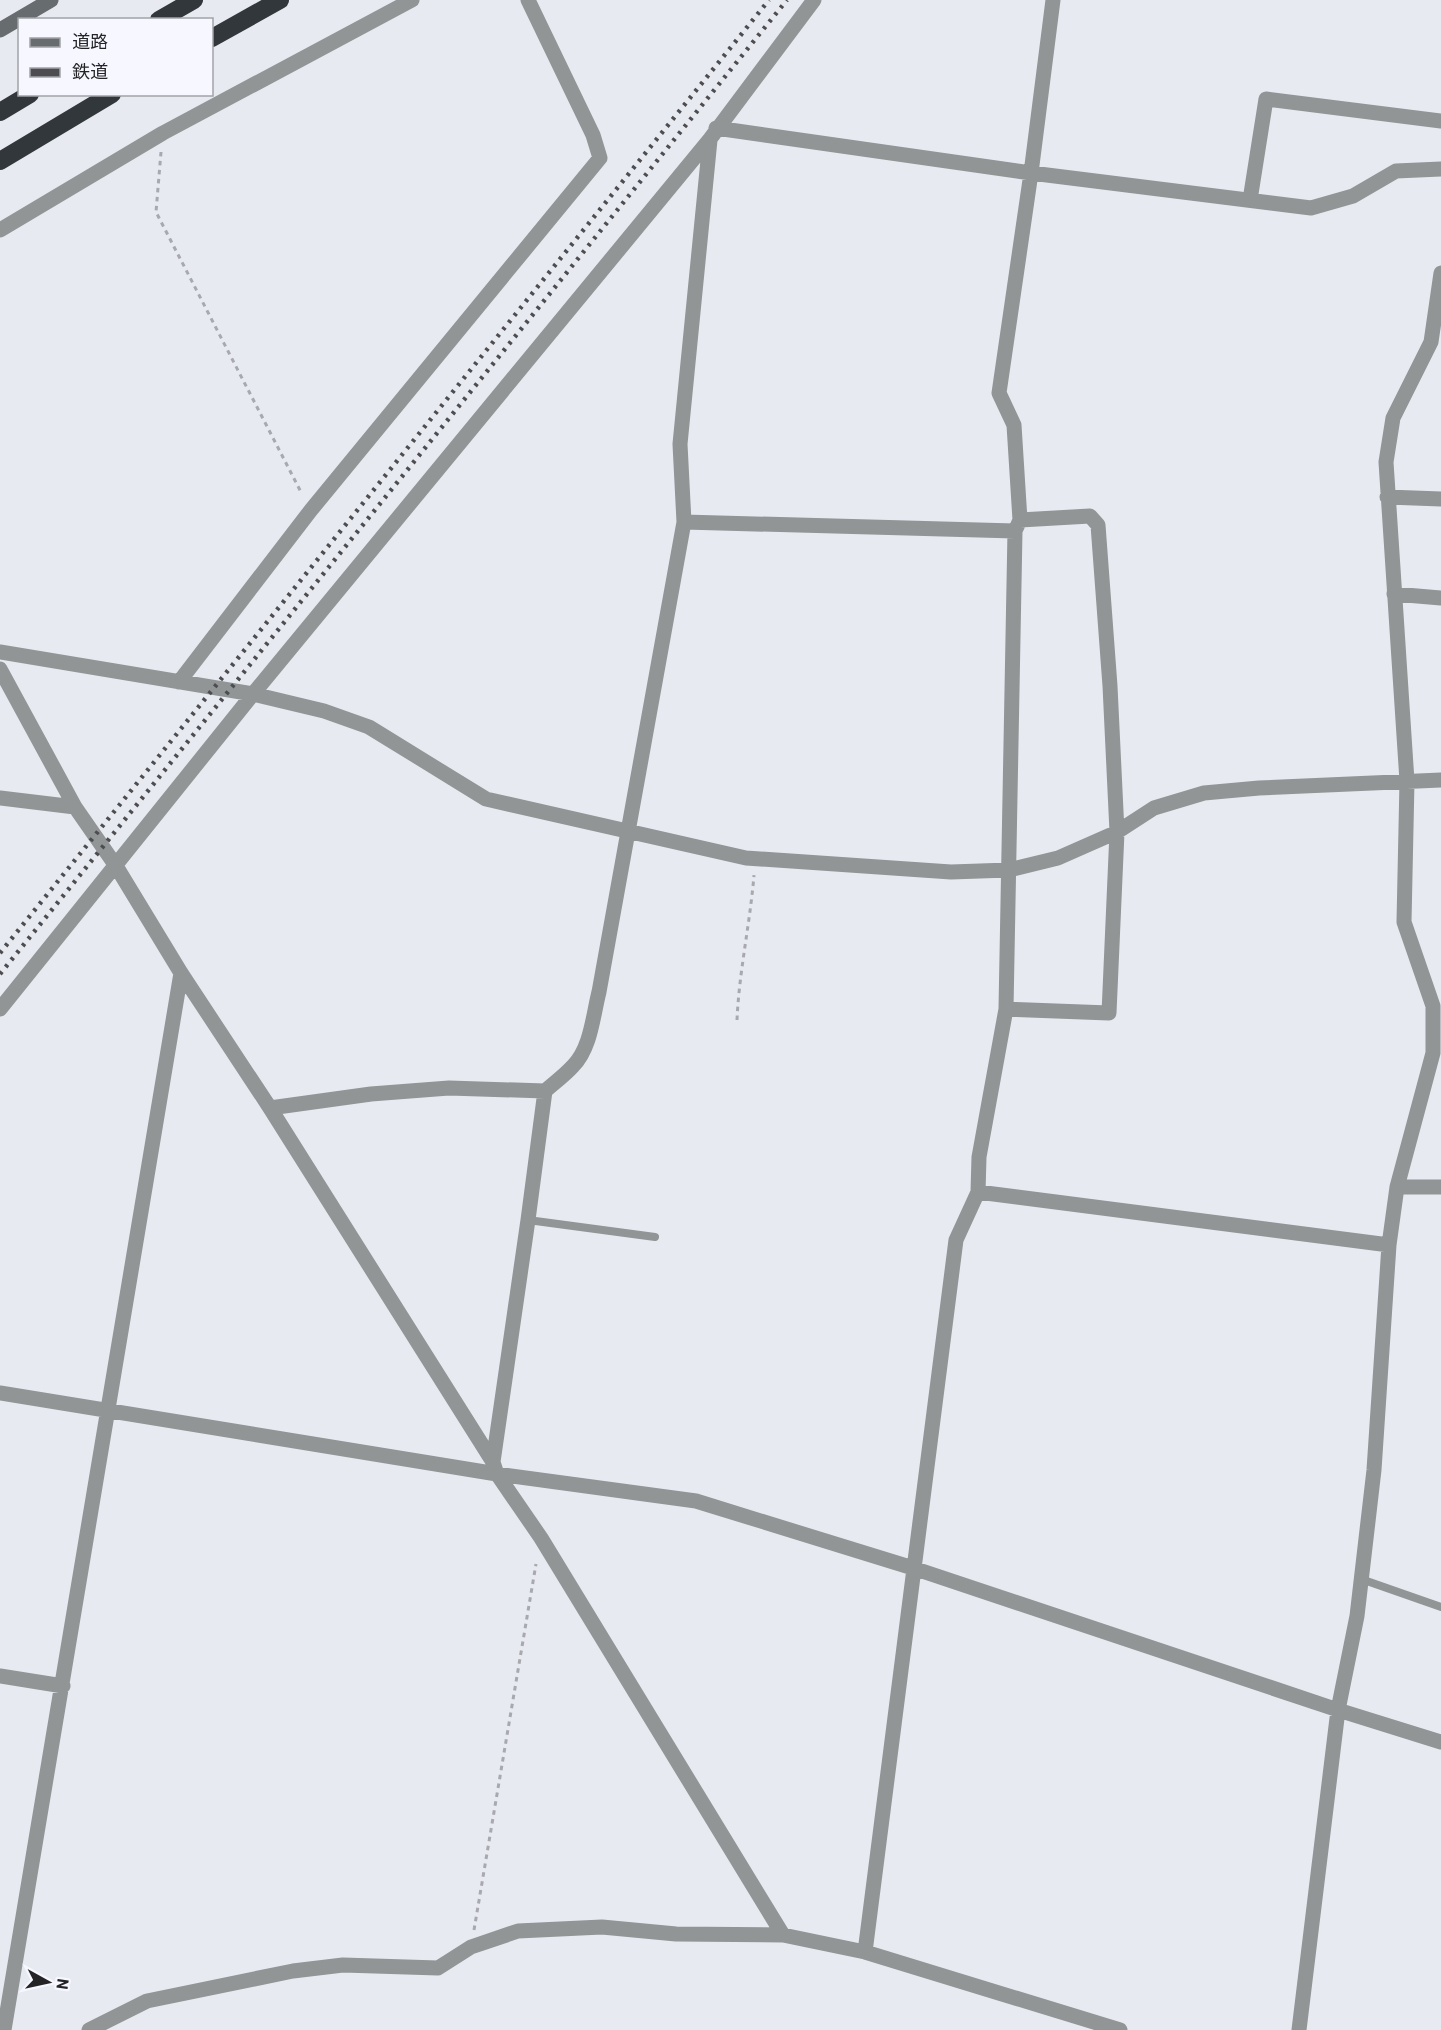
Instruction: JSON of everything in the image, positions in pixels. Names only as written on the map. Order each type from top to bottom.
[{"type":"highway","points":[[162,18],[194,0]]},
{"type":"highway","points":[[213,37],[280,0]]},
{"type":"highway","points":[[0,112],[27,96]]},
{"type":"highway","points":[[0,161],[109,96]]},
{"type":"street","points":[[20,18],[51,0]]},
{"type":"street","points":[[0,230],[163,133],[390,5],[412,0]]},
{"type":"street","points":[[179,682],[311,510],[600,158],[594,135],[528,0]]},
{"type":"street","points":[[0,1009],[253,694],[713,134],[814,0]]},
{"type":"street","points":[[865,1952],[956,1240],[978,1192],[979,1157],[1006,1009],[1017,526],[1014,425],[999,393],[1053,0]]},
{"type":"street","points":[[0,30],[18,19]]},
{"type":"street","points":[[1250,200],[1266,99],[1441,121]]},
{"type":"street","points":[[713,134],[1311,208],[1353,196],[1396,171],[1441,169]]},
{"type":"street","points":[[495,1468],[545,1091],[574,1065],[587,1042],[599,992],[684,522],[680,444],[713,134]]},
{"type":"street","points":[[1299,2030],[1338,1710],[1356,1616],[1374,1470],[1389,1245],[1397,1187],[1433,1053],[1433,1006],[1404,922],[1407,781],[1386,462],[1393,418],[1436,342],[1441,273]]},
{"type":"street","points":[[1388,496],[1441,499]]},
{"type":"street","points":[[684,522],[1017,526],[1090,516],[1098,525],[1110,686],[1117,832],[1109,1013],[1006,1009]]},
{"type":"street","points":[[1394,594],[1441,598]]},
{"type":"street","points":[[0,652],[253,694],[324,711],[369,727],[486,799],[628,832],[756,858],[951,872],[1009,870],[1058,858],[1117,832],[1154,808],[1204,793],[1441,780]]},
{"type":"street","points":[[0,669],[75,807],[116,866],[541,1538],[783,1935]]},
{"type":"street","points":[[0,798],[75,807]]},
{"type":"street","points":[[4,2030],[182,973]]},
{"type":"street","points":[[270,1108],[371,1094],[449,1088],[545,1091]]},
{"type":"street","points":[[1397,1187],[1441,1187]]},
{"type":"street","points":[[978,1192],[1389,1245]]},
{"type":"street","points":[[0,1393],[696,1501],[914,1568],[1338,1710],[1441,1742]]},
{"type":"street","points":[[0,1676],[63,1686]]},
{"type":"street","points":[[89,2030],[147,2001],[293,1971],[343,1965],[438,1968],[471,1947],[518,1931],[602,1927],[676,1934],[783,1935],[865,1952],[1084,2025],[1120,2030]]},
{"type":"lane","points":[[528,1220],[655,1237]]},
{"type":"lane","points":[[1361,1579],[1441,1607]]},
{"type":"path","points":[[163,133],[156,212],[311,510]]},
{"type":"path","points":[[737,1020],[738,992],[751,911],[756,858]]},
{"type":"path","points":[[471,1947],[541,1538]]},
{"type":"railway","points":[[0,953],[769,0]]},
{"type":"railway","points":[[0,974],[787,0]]}]
